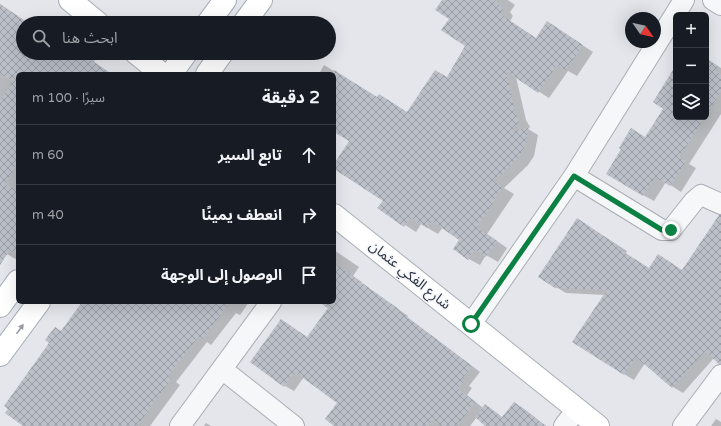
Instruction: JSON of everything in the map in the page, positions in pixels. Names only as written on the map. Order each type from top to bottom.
[{"type":"street","points":[[70,0],[89,16]]},
{"type":"street","points":[[213,16],[225,0]]},
{"type":"street","points":[[249,16],[261,0]]},
{"type":"street","points":[[471,324],[574,176],[684,0]]},
{"type":"street","points":[[713,0],[721,5]]},
{"type":"street","points":[[145,60],[160,72]]},
{"type":"street","points":[[172,72],[181,60]]},
{"type":"street","points":[[208,72],[217,60]]},
{"type":"street","points":[[574,176],[662,230],[671,230],[694,201],[701,195],[721,204]]},
{"type":"street","name":"شارع الفكي عثمان","points":[[336,218],[598,426]]},
{"type":"street","points":[[0,306],[16,284]]},
{"type":"street","points":[[0,355],[38,304]]},
{"type":"street","points":[[180,426],[270,304]]},
{"type":"street","points":[[222,369],[294,426]]},
{"type":"street","points":[[683,426],[719,384]]},
{"type":"street","points":[[564,426],[577,409]]},
{"type":"building","points":[[442,0],[495,0],[503,9],[500,14],[536,38],[547,21],[583,45],[565,71],[557,65],[538,93],[506,71],[515,113],[519,121],[512,131],[528,128],[523,150],[517,159],[494,181],[503,187],[477,227],[497,241],[486,257],[475,249],[468,260],[453,249],[459,240],[432,221],[427,228],[411,218],[404,227],[377,208],[383,201],[336,170],[336,161],[349,141],[336,133],[336,72],[334,72],[334,70],[377,97],[379,94],[407,112],[435,70],[447,77],[465,46],[441,30],[449,19],[435,10]]},
{"type":"building","points":[[0,4],[18,16],[16,16],[16,60],[91,60],[109,72],[16,72],[16,166],[5,183],[16,191],[16,254],[10,250],[0,265],[0,101],[13,82],[0,73]]},
{"type":"building","points":[[709,60],[718,66],[715,70],[721,74],[721,91],[709,110]]},
{"type":"building","points":[[673,70],[673,120],[703,120],[679,157],[686,161],[670,186],[655,177],[643,196],[606,174],[621,149],[619,148],[631,128],[645,137],[663,109],[653,102]]},
{"type":"building","points":[[719,215],[721,215],[721,364],[719,364],[705,351],[672,388],[636,357],[624,375],[572,342],[607,290],[555,288],[538,277],[577,218],[617,245],[616,247],[649,268],[658,254],[682,270]]},
{"type":"building","points":[[336,264],[400,310],[399,311],[472,366],[461,380],[463,382],[458,389],[475,402],[457,426],[441,426],[433,420],[428,426],[334,426],[325,419],[337,403],[295,372],[284,387],[250,362],[281,319],[307,337],[328,308],[322,304],[336,304]]},
{"type":"building","points":[[81,304],[229,304],[202,340],[198,337],[168,376],[171,379],[137,426],[23,426],[5,413],[8,409],[4,406],[49,343],[45,340],[55,327],[61,331]]},
{"type":"building","points":[[514,402],[546,426],[485,426],[475,417],[485,404],[502,417]]},
{"type":"route","points":[[471,324],[574,176],[662,230],[671,230]]}]
